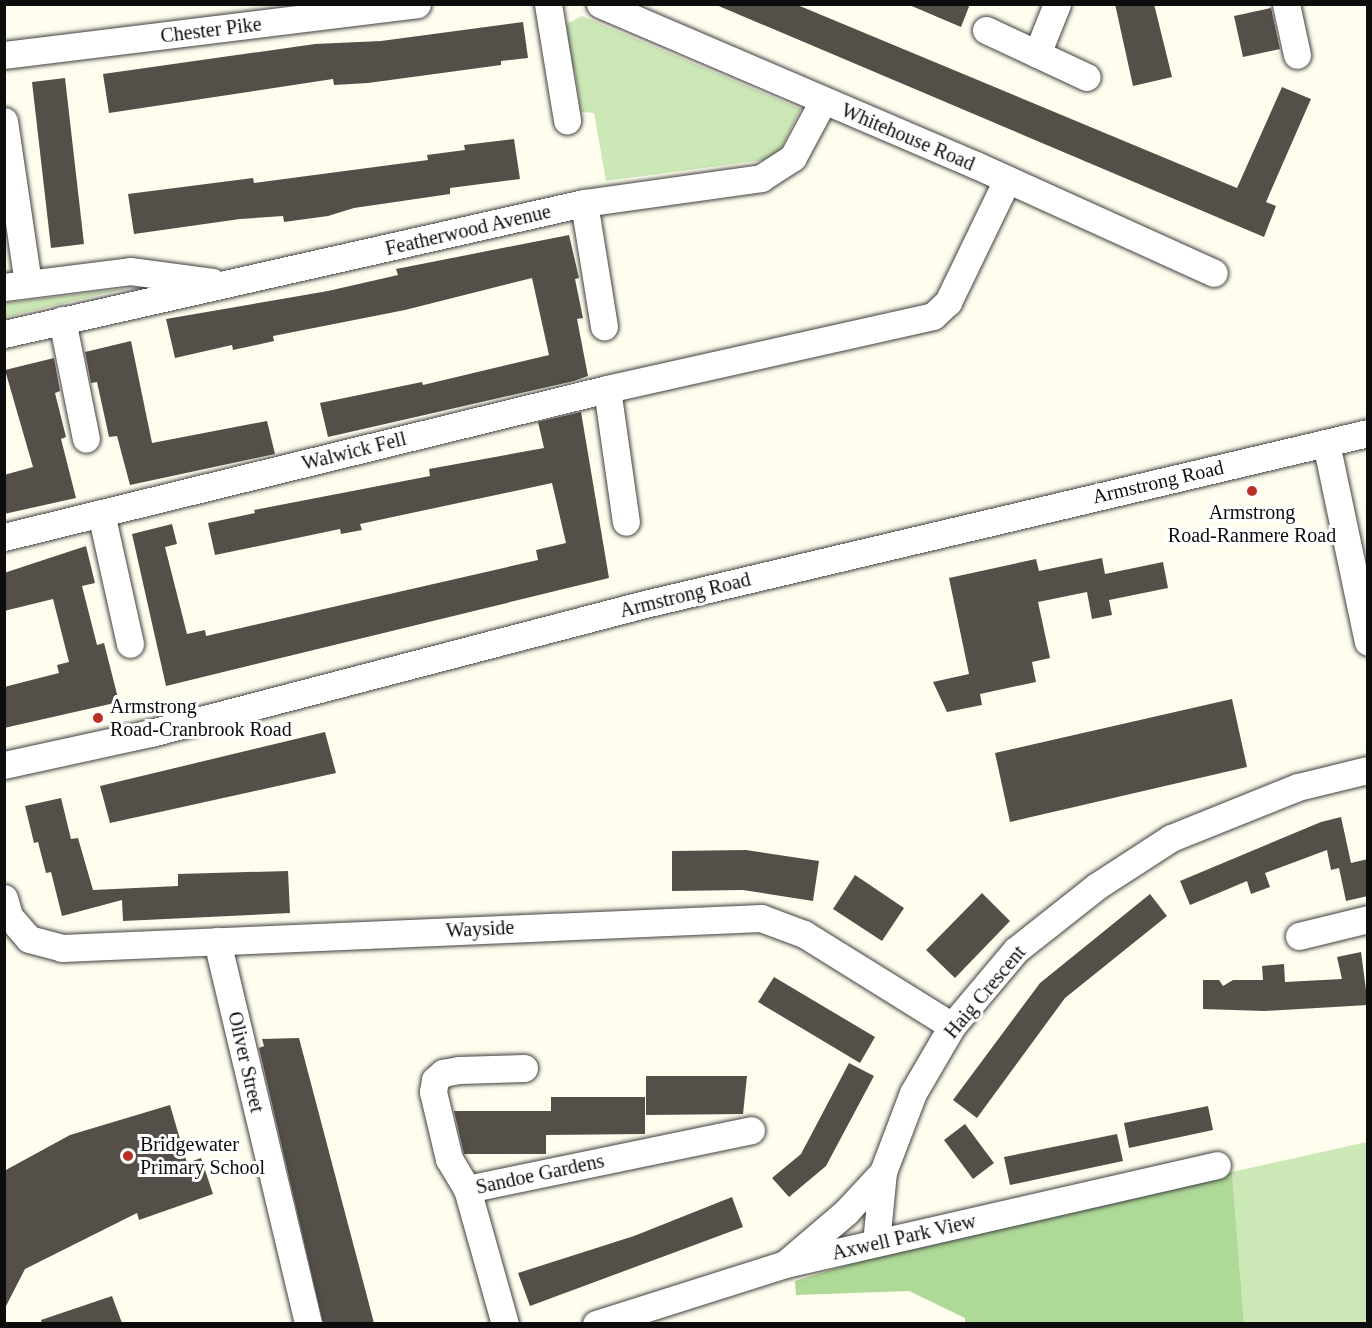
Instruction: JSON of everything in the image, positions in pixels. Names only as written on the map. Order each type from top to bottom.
[{"type":"street","name":"Chester Pike","points":[[4,56],[417,4]]},
{"type":"street","points":[[548,4],[567,120]]},
{"type":"street","name":"Whitehouse Road","points":[[600,4],[636,10],[823,101],[1214,273]]},
{"type":"street","points":[[1037,54],[1057,4]]},
{"type":"street","points":[[1286,4],[1297,55]]},
{"type":"street","points":[[986,30],[1087,77]]},
{"type":"street","name":"Featherwood Avenue","points":[[4,334],[584,203],[761,178],[793,157],[823,101]]},
{"type":"street","name":"Featherwood Avenue","points":[[4,121],[16,285],[130,272],[231,284]]},
{"type":"street","name":"Walwick Fell","points":[[4,537],[613,388],[933,316],[948,302],[1007,180]]},
{"type":"street","points":[[584,203],[604,326]]},
{"type":"street","points":[[62,321],[86,439]]},
{"type":"street","points":[[613,388],[626,522]]},
{"type":"street","name":"Armstrong Road","points":[[4,765],[207,719],[656,601],[1368,433]]},
{"type":"street","points":[[1326,442],[1368,642]]},
{"type":"street","points":[[102,513],[130,644]]},
{"type":"street","name":"Haig Crescent","points":[[785,1264],[846,1212],[883,1172],[913,1093],[952,1026],[1016,950],[1097,886],[1171,838],[1298,787],[1368,770]]},
{"type":"street","name":"Wayside","points":[[4,898],[9,916],[29,939],[62,948],[761,918],[804,934],[952,1026]]},
{"type":"street","points":[[1299,936],[1368,919]]},
{"type":"street","name":"Oliver Street","points":[[217,941],[308,1323]]},
{"type":"street","points":[[467,1189],[449,1159],[433,1092],[435,1080],[443,1073],[459,1070],[524,1068]]},
{"type":"street","name":"Sandoe Gardens","points":[[505,1323],[467,1189],[751,1130]]},
{"type":"street","name":"Axwell Park View","points":[[596,1323],[785,1264],[1216,1165]]},
{"type":"street","points":[[876,1243],[883,1172]]},
{"type":"green space","points":[[582,16],[801,109],[779,152],[764,160],[606,181],[594,113],[581,112],[575,70],[565,64],[560,35],[568,23]]},
{"type":"green space","points":[[129,288],[5,317],[5,303]]},
{"type":"green space","points":[[1367,1142],[1367,1323],[1244,1323],[1232,1172]]},
{"type":"green space","points":[[1232,1172],[1244,1323],[965,1323],[965,1318],[909,1291],[796,1295],[795,1281],[884,1254]]},
{"type":"building","points":[[714,4],[795,4],[1237,188],[1282,87],[1311,99],[1266,202],[1276,206],[1264,237]]},
{"type":"building","points":[[907,4],[970,4],[961,27]]},
{"type":"building","points":[[1115,4],[1154,4],[1172,77],[1133,86]]},
{"type":"building","points":[[1271,8],[1280,49],[1243,57],[1234,16]]},
{"type":"building","points":[[523,22],[528,58],[501,61],[501,65],[368,83],[334,85],[333,79],[109,113],[103,74],[315,44],[381,41]]},
{"type":"building","points":[[65,78],[84,244],[51,248],[32,82]]},
{"type":"building","points":[[514,139],[520,179],[450,188],[450,194],[354,208],[328,216],[284,222],[283,216],[240,219],[134,234],[128,194],[253,178],[254,183],[428,160],[427,155],[465,150],[464,145]]},
{"type":"building","points":[[569,235],[579,278],[575,279],[583,318],[577,319],[588,376],[574,381],[328,437],[320,403],[422,382],[423,385],[549,355],[532,278],[405,310],[273,336],[274,341],[233,350],[232,345],[175,358],[166,319],[328,291],[398,275],[396,269]]},
{"type":"building","points":[[131,341],[152,443],[267,421],[275,454],[130,485],[117,436],[109,437],[97,382],[91,383],[85,352]]},
{"type":"building","points":[[54,358],[60,391],[55,393],[66,437],[61,439],[76,498],[4,514],[4,475],[33,467],[5,370]]},
{"type":"building","points":[[581,412],[609,578],[166,686],[132,534],[172,524],[177,544],[165,547],[187,634],[205,630],[206,636],[538,560],[536,550],[566,543],[552,483],[360,524],[362,530],[341,534],[340,529],[215,555],[208,523],[255,513],[254,510],[430,476],[429,469],[544,448],[538,422]]},
{"type":"building","points":[[86,546],[95,583],[82,586],[97,645],[104,643],[119,702],[4,728],[4,687],[59,673],[57,665],[69,662],[53,599],[4,611],[4,573]]},
{"type":"building","points":[[1102,558],[1105,574],[1163,562],[1168,588],[1109,600],[1112,615],[1092,619],[1087,592],[1038,602],[1050,658],[1032,662],[1036,682],[980,694],[982,705],[947,712],[933,682],[969,674],[949,578],[1036,559],[1039,571]]},
{"type":"building","points":[[1232,699],[1247,767],[1010,822],[995,753]]},
{"type":"building","points":[[325,732],[336,773],[110,823],[100,786]]},
{"type":"building","points":[[61,798],[71,839],[78,838],[93,890],[178,886],[178,874],[288,871],[290,913],[123,921],[122,900],[62,916],[51,872],[46,873],[38,842],[34,843],[25,806]]},
{"type":"building","points":[[1341,817],[1351,863],[1368,859],[1368,896],[1346,901],[1339,868],[1331,870],[1327,850],[1265,873],[1270,887],[1251,894],[1247,881],[1190,905],[1180,881],[1321,822]]},
{"type":"building","points":[[746,850],[819,861],[813,901],[743,890],[672,891],[672,851]]},
{"type":"building","points":[[855,875],[904,908],[882,941],[833,909]]},
{"type":"building","points":[[982,893],[1010,921],[955,978],[926,950]]},
{"type":"building","points":[[1150,894],[1167,916],[1065,998],[977,1118],[953,1100],[1040,983]]},
{"type":"building","points":[[1361,952],[1368,1005],[1264,1011],[1203,1009],[1203,980],[1219,980],[1223,986],[1233,980],[1263,980],[1262,966],[1284,964],[1285,982],[1342,979],[1337,957]]},
{"type":"building","points":[[774,977],[875,1037],[860,1063],[758,1002]]},
{"type":"building","points":[[299,1038],[374,1323],[323,1323],[259,1048],[264,1046],[262,1039]]},
{"type":"building","points":[[849,1063],[874,1076],[826,1166],[789,1197],[772,1178],[801,1154]]},
{"type":"building","points":[[646,1076],[747,1076],[743,1114],[646,1115]]},
{"type":"building","points":[[551,1097],[645,1097],[645,1134],[546,1135],[546,1154],[464,1154],[454,1111],[551,1111]]},
{"type":"building","points":[[170,1105],[187,1163],[201,1158],[213,1194],[139,1220],[137,1213],[25,1269],[4,1310],[4,1171],[70,1135]]},
{"type":"building","points":[[1208,1106],[1213,1130],[1129,1148],[1124,1123]]},
{"type":"building","points":[[965,1124],[994,1163],[973,1179],[944,1140]]},
{"type":"building","points":[[1117,1134],[1123,1161],[1010,1185],[1004,1157]]},
{"type":"building","points":[[732,1197],[743,1227],[530,1306],[518,1273],[634,1236]]},
{"type":"building","points":[[112,1296],[122,1323],[42,1323],[41,1320]]},
{"type":"place","name":"Armstrong Road-Ranmere Road","points":[[1252,491]]},
{"type":"place","name":"Armstrong Road-Cranbrook Road","points":[[98,718]]},
{"type":"place","name":"Bridgewater Primary School","points":[[128,1156]]}]
